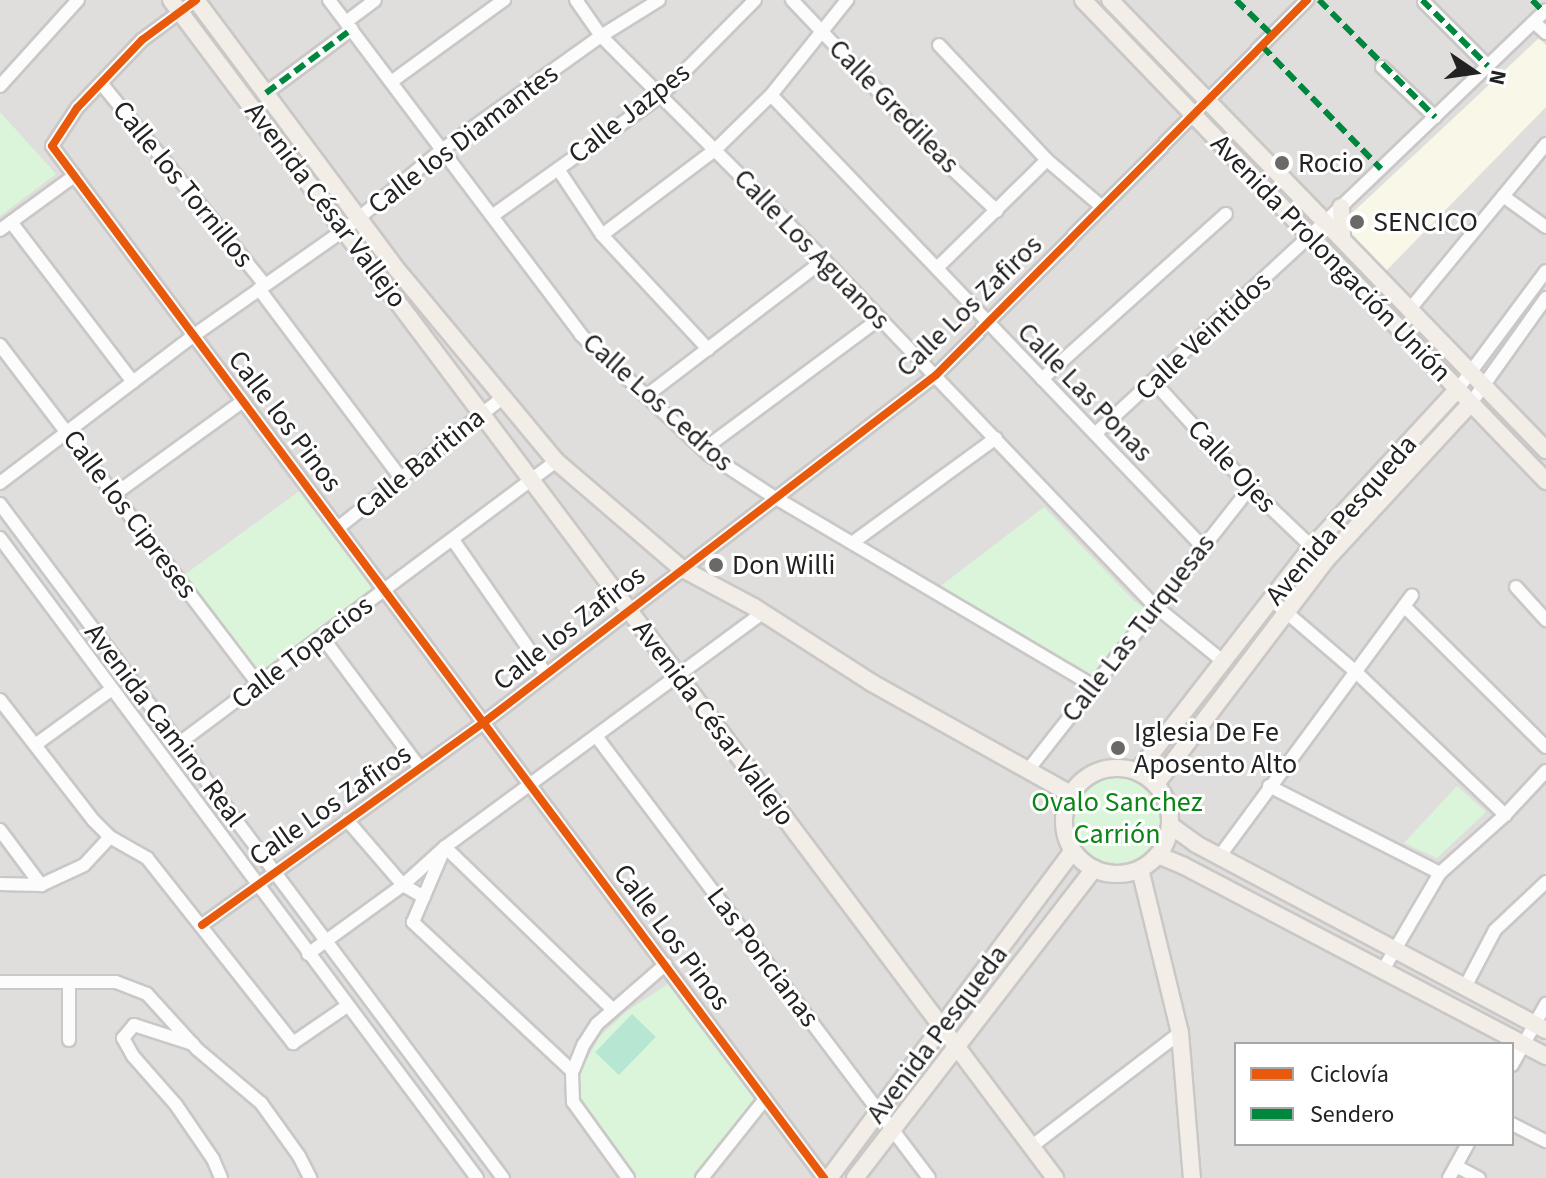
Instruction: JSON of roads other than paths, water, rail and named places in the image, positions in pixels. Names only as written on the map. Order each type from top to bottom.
[{"type":"main road","name":"Avenida César Vallejo","points":[[196,0],[284,118],[351,224],[530,482],[1055,1178]]},
{"type":"main road","name":"Avenida Prolongación Unión","points":[[1083,0],[1546,481]]},
{"type":"main road","name":"Avenida Prolongación Unión","points":[[1110,0],[1546,450]]},
{"type":"main road","name":"Avenida César Vallejo","points":[[176,6],[269,129],[556,461],[681,568],[762,613],[872,683],[1071,794]]},
{"type":"main road","points":[[221,66],[236,54]]},
{"type":"main road","points":[[269,129],[284,118]]},
{"type":"main road","points":[[1341,207],[1342,239]]},
{"type":"main road","name":"Avenida Pesqueda","points":[[1138,771],[1312,547],[1381,468],[1458,389]]},
{"type":"main road","name":"Avenida Pesqueda","points":[[1156,784],[1327,559],[1471,403]]},
{"type":"main road","points":[[1108,768],[1138,771],[1156,784],[1167,803],[1170,825],[1158,855],[1140,869],[1109,874],[1094,869],[1073,851],[1065,829],[1071,794],[1093,773],[1108,768]]},
{"type":"main road","points":[[1170,825],[1219,857],[1540,1027]]},
{"type":"main road","name":"Avenida Pesqueda","points":[[827,1178],[1073,851]]},
{"type":"main road","points":[[1158,855],[1546,1056]]},
{"type":"main road","name":"Avenida Pesqueda","points":[[855,1178],[1094,869]]},
{"type":"main road","points":[[1140,869],[1180,1033],[1192,1178]]},
{"type":"street","points":[[0,86],[78,0]]},
{"type":"street","points":[[101,83],[176,6],[196,0]]},
{"type":"street","name":"Calle Los Cedros","points":[[329,0],[581,335],[704,449],[774,497],[1093,686]]},
{"type":"street","points":[[266,93],[349,26],[375,0]]},
{"type":"street","points":[[391,82],[504,0]]},
{"type":"street","name":"Calle Los Aguanos","points":[[576,0],[601,36],[936,375],[1155,606],[1224,662]]},
{"type":"street","name":"Calle los Diamantes","points":[[0,483],[193,336],[351,224],[443,149],[601,36],[659,0]]},
{"type":"street","name":"Calle Jazpes","points":[[492,216],[660,96],[755,0]]},
{"type":"street","name":"Calle Gredileas","points":[[792,0],[948,165],[997,211]]},
{"type":"street","points":[[602,235],[715,150],[771,95],[847,0]]},
{"type":"street","name":"Calle Los Zafiros","points":[[681,568],[936,375],[1307,0]]},
{"type":"street","points":[[1424,2],[1488,66]]},
{"type":"street","name":"Calle Veintidos","points":[[1095,434],[1341,207],[1546,10]]},
{"type":"street","points":[[1534,22],[1546,33]]},
{"type":"street","points":[[939,45],[1047,160],[1102,207]]},
{"type":"street","points":[[1382,67],[1435,117]]},
{"type":"street","name":"Calle los Pinos","points":[[101,83],[77,108],[52,146],[387,590],[483,723]]},
{"type":"street","name":"Calle los Tornillos","points":[[101,83],[262,287],[401,478]]},
{"type":"street","name":"Calle Las Ponas","points":[[771,95],[1202,546]]},
{"type":"street","points":[[1410,309],[1546,144]]},
{"type":"street","points":[[937,268],[1047,160]]},
{"type":"street","points":[[558,169],[602,235],[708,349]]},
{"type":"street","points":[[0,230],[74,176]]},
{"type":"street","points":[[1503,196],[1546,227]]},
{"type":"street","points":[[1042,379],[1226,214]]},
{"type":"street","points":[[11,222],[133,382]]},
{"type":"street","points":[[646,396],[824,260]]},
{"type":"street","name":"Avenida Pesqueda","points":[[1471,403],[1479,380],[1546,271]]},
{"type":"street","points":[[1533,289],[1546,299]]},
{"type":"street","name":"Avenida Pesqueda","points":[[1458,389],[1479,380],[1546,299]]},
{"type":"street","points":[[704,449],[879,319]]},
{"type":"street","name":"Calle los Cipreses","points":[[0,345],[259,685]]},
{"type":"street","name":"Calle Ojes","points":[[1154,382],[1250,488],[1312,547]]},
{"type":"street","name":"Calle Baritina","points":[[339,527],[501,399]]},
{"type":"street","points":[[115,494],[243,401]]},
{"type":"street","points":[[852,543],[996,438]]},
{"type":"street","name":"Calle Topacios","points":[[163,756],[556,461]]},
{"type":"street","points":[[1381,468],[1395,482]]},
{"type":"street","name":"Calle Las Turquesas","points":[[1028,770],[1250,488]]},
{"type":"street","name":"Avenida Camino Real","points":[[0,504],[503,1178]]},
{"type":"street","name":"Avenida Camino Real","points":[[0,538],[477,1178]]},
{"type":"street","points":[[453,540],[546,674]]},
{"type":"street","name":"Calle los Zafiros","points":[[483,723],[681,568]]},
{"type":"street","points":[[1516,587],[1546,620]]},
{"type":"street","points":[[1272,600],[1356,672],[1505,815]]},
{"type":"street","points":[[1219,857],[1408,600],[1546,747]]},
{"type":"street","points":[[308,954],[403,885],[445,847],[762,613]]},
{"type":"street","points":[[323,638],[420,768]]},
{"type":"street","points":[[35,745],[112,689]]},
{"type":"street","points":[[0,700],[110,837],[147,858],[293,1043],[347,1006]]},
{"type":"street","name":"Calle Los Zafiros","points":[[202,925],[483,723]]},
{"type":"street","name":"Calle Los Pinos","points":[[483,723],[827,1178]]},
{"type":"street","name":"Las Poncianas","points":[[596,736],[929,1178]]},
{"type":"street","points":[[1383,970],[1440,873],[1505,815],[1546,771]]},
{"type":"street","points":[[1269,786],[1440,873]]},
{"type":"street","points":[[347,820],[403,885],[424,897]]},
{"type":"street","points":[[0,830],[41,885]]},
{"type":"street","points":[[0,884],[41,885],[84,865],[110,837]]},
{"type":"street","points":[[445,847],[413,922],[572,1071]]},
{"type":"street","points":[[445,847],[612,1009]]},
{"type":"street","points":[[1465,987],[1495,930],[1546,882]]},
{"type":"street","points":[[628,1178],[573,1102],[572,1071],[590,1033],[612,1009],[666,964]]},
{"type":"street","points":[[0,982],[116,982],[133,986],[147,994],[193,1044],[261,1103],[299,1156],[310,1178]]},
{"type":"street","points":[[69,984],[69,1040]]},
{"type":"street","points":[[1514,1061],[1524,1043],[1540,1027],[1546,1004]]},
{"type":"street","points":[[193,1044],[134,1025],[123,1038],[133,1056],[183,1116],[221,1178]]},
{"type":"street","points":[[1032,1146],[1180,1033]]},
{"type":"street","points":[[702,1178],[765,1099]]},
{"type":"street","points":[[1514,1125],[1546,1141]]},
{"type":"street","points":[[1449,1178],[1467,1146]]},
{"type":"street","points":[[1456,1166],[1479,1178]]},
{"type":"place","name":"Rocio","points":[[1282,163]]},
{"type":"place","name":"SENCICO","points":[[1357,222]]},
{"type":"place","name":"Don Willi","points":[[716,565]]},
{"type":"place","name":"Iglesia De Fe Aposento Alto","points":[[1118,748]]},
{"type":"park label","name":"Ovalo Sanchez Carrión","points":[[1117,818]]}]
